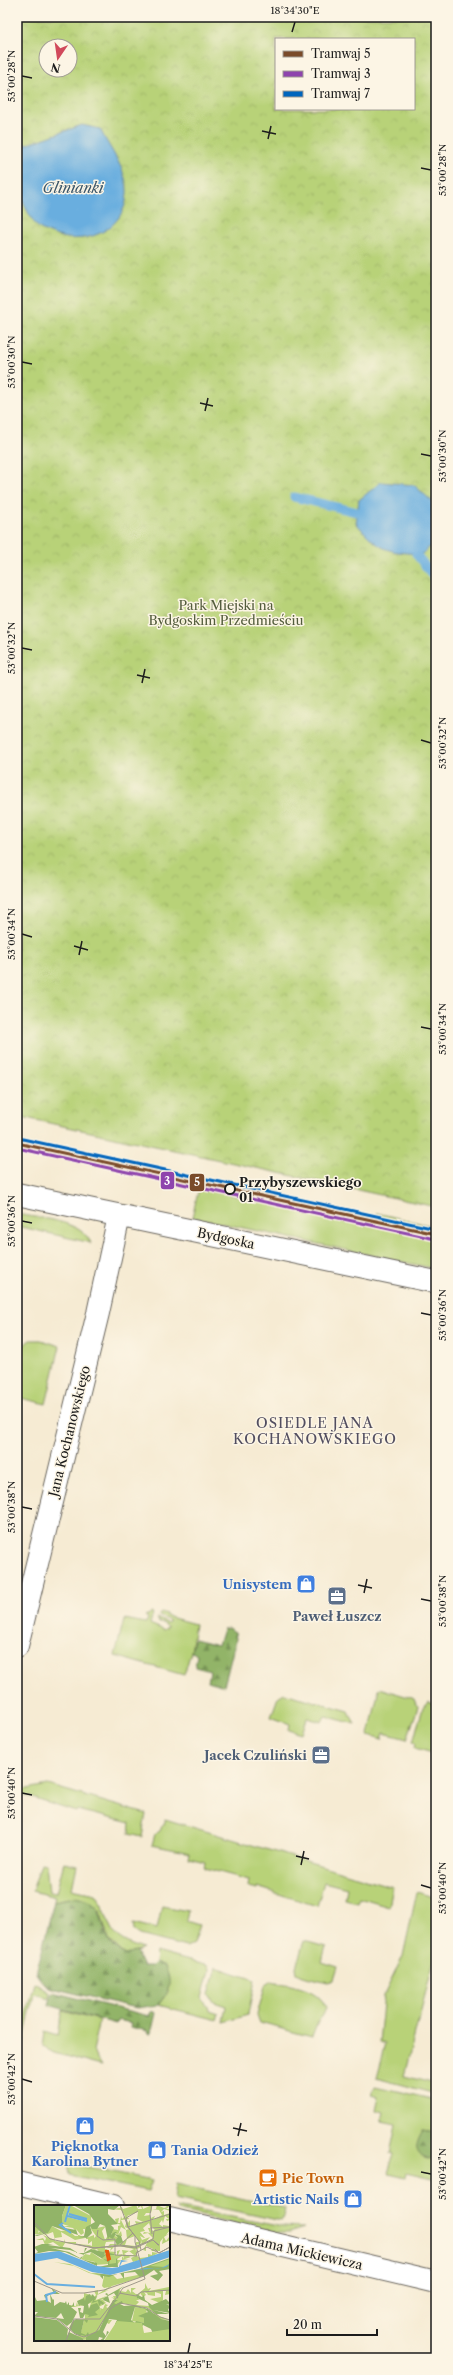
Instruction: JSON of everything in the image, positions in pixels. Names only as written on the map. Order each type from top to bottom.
[{"type":"street","name":"Bydgoska","points":[[17,1194],[436,1282]]},
{"type":"street","name":"Jana Kochanowskiego","points":[[17,1646],[98,1313],[119,1216]]},
{"type":"street","points":[[17,2183],[109,2205]]},
{"type":"street","name":"Adama Mickiewicza","points":[[170,2219],[436,2282]]},
{"type":"green space","name":"Park Miejski na Bydgoskim Przedmieściu","points":[[17,17],[436,17],[436,1207],[17,1116]]},
{"type":"green space","points":[[199,1188],[374,1226],[377,1213],[436,1227],[436,1269],[192,1217]]},
{"type":"green space","points":[[17,1214],[58,1221],[69,1225],[86,1235],[91,1243],[17,1226]]},
{"type":"green space","points":[[30,1340],[41,1340],[60,1346],[46,1404],[21,1398],[17,1395],[19,1357],[21,1350]]},
{"type":"green space","points":[[161,1612],[166,1614],[166,1616],[195,1624],[191,1652],[184,1675],[115,1656],[124,1619],[146,1623],[148,1618],[145,1616],[152,1613],[153,1616],[150,1624],[164,1630],[168,1627],[163,1623],[159,1623],[157,1618],[167,1623],[170,1621],[159,1616]]},
{"type":"green space","points":[[228,1628],[235,1632],[236,1639],[224,1686],[208,1681],[210,1671],[195,1667],[197,1654],[191,1652],[194,1639],[218,1645],[223,1629]]},
{"type":"green space","points":[[379,1688],[415,1699],[418,1707],[407,1739],[384,1733],[382,1739],[369,1735]]},
{"type":"green space","points":[[284,1693],[349,1711],[355,1724],[325,1716],[322,1722],[307,1718],[302,1734],[289,1730],[290,1724],[271,1717],[278,1697]]},
{"type":"green space","points":[[428,1702],[436,1705],[436,1754],[415,1748],[416,1742],[413,1741],[423,1708]]},
{"type":"green space","points":[[48,1785],[146,1814],[142,1837],[129,1834],[130,1823],[77,1810],[76,1812],[20,1794],[22,1790]]},
{"type":"green space","points":[[165,1819],[393,1887],[389,1907],[359,1898],[357,1902],[345,1899],[347,1888],[324,1882],[317,1906],[257,1887],[257,1889],[248,1887],[249,1880],[204,1868],[205,1862],[189,1858],[190,1853],[152,1845],[155,1834],[160,1831]]},
{"type":"green space","points":[[64,1862],[77,1865],[72,1889],[95,1894],[114,1933],[129,1944],[142,1949],[136,1952],[124,1954],[109,1940],[100,1911],[75,1897],[54,1901],[55,1897],[32,1891],[41,1863],[46,1864],[49,1892],[56,1893]]},
{"type":"green space","points":[[417,1892],[436,1898],[436,1952],[404,2076],[436,2084],[436,2094],[376,2078],[385,2044],[379,2042],[384,1995],[403,1956]]},
{"type":"green space","points":[[75,1897],[85,1900],[96,1907],[108,1939],[124,1954],[136,1952],[143,1967],[151,1967],[155,1963],[165,1967],[169,1978],[169,1987],[165,1996],[158,2005],[137,2008],[48,1987],[36,1974],[54,1901]]},
{"type":"green space","points":[[162,1906],[188,1911],[186,1921],[199,1925],[193,1944],[186,1947],[140,1935],[134,1931],[133,1923],[157,1929]]},
{"type":"green space","points":[[304,1941],[326,1947],[322,1962],[338,1967],[334,1980],[328,1982],[303,1976],[297,1973],[296,1967]]},
{"type":"green space","points":[[156,1952],[208,1966],[209,1971],[202,1998],[210,2010],[219,2013],[217,2020],[158,2005],[168,1992],[165,1967],[155,1963]]},
{"type":"green space","points":[[216,1967],[255,1980],[248,2015],[223,2022],[226,2006],[214,2002],[209,1994]]},
{"type":"green space","points":[[272,1981],[304,1988],[322,2001],[326,2008],[312,2037],[260,2023],[257,2015],[265,1986]]},
{"type":"green space","points":[[34,1982],[50,1992],[49,1998],[34,1994],[17,2071],[17,2053]]},
{"type":"green space","points":[[52,1992],[149,2016],[151,2011],[156,2013],[151,2034],[147,2033],[148,2031],[130,2027],[131,2023],[118,2020],[116,2024],[49,2005]]},
{"type":"green space","points":[[63,2010],[99,2020],[92,2051],[101,2066],[54,2053],[43,2047],[45,2031],[58,2035]]},
{"type":"green space","points":[[375,2086],[436,2100],[436,2132],[423,2130],[424,2159],[436,2162],[436,2180],[406,2173],[405,2178],[388,2174],[394,2154],[390,2153],[396,2124],[382,2121],[384,2113],[376,2111],[379,2096],[372,2094]]},
{"type":"green space","points":[[423,2130],[436,2132],[436,2162],[424,2157],[418,2151],[417,2142]]},
{"type":"green space","points":[[68,2163],[152,2180],[148,2191],[70,2175]]},
{"type":"green space","points":[[176,2184],[285,2208],[282,2221],[174,2198]]},
{"type":"green space","points":[[175,2206],[283,2227],[303,2228],[290,2233],[278,2233],[181,2211]]},
{"type":"water","name":"Glinianki","points":[[82,125],[100,129],[121,168],[127,193],[124,207],[119,218],[110,227],[100,233],[75,239],[50,233],[38,227],[34,223],[22,200],[17,185],[17,148]]},
{"type":"water","points":[[381,482],[414,485],[435,504],[436,541],[422,554],[391,551],[384,548],[378,545],[356,523],[359,500]]},
{"type":"waterway","points":[[294,497],[357,512]]},
{"type":"waterway","points":[[416,554],[436,580]]},
{"type":"tram line","name":"7","points":[[18,1138],[436,1229]]},
{"type":"tram line","name":"5","points":[[17,1143],[436,1234]]},
{"type":"tram line","name":"3","points":[[17,1148],[435,1239]]},
{"type":"place","name":"Przybyszewskiego 01","points":[[230,1189]]},
{"type":"place","name":"Unisystem","points":[[306,1584]]},
{"type":"place","name":"Paweł Łuszcz","points":[[337,1596]]},
{"type":"place","name":"Jacek Czuliński","points":[[321,1755]]},
{"type":"place","name":"Pięknotka Karolina Bytner","points":[[85,2126]]},
{"type":"place","name":"Tania Odzież","points":[[157,2150]]},
{"type":"place","name":"Pie Town","points":[[268,2178]]},
{"type":"place","name":"Artistic Nails","points":[[353,2199]]},
{"type":"district","name":"OSIEDLE JANA KOCHANOWSKIEGO","points":[[315,1432]]}]
